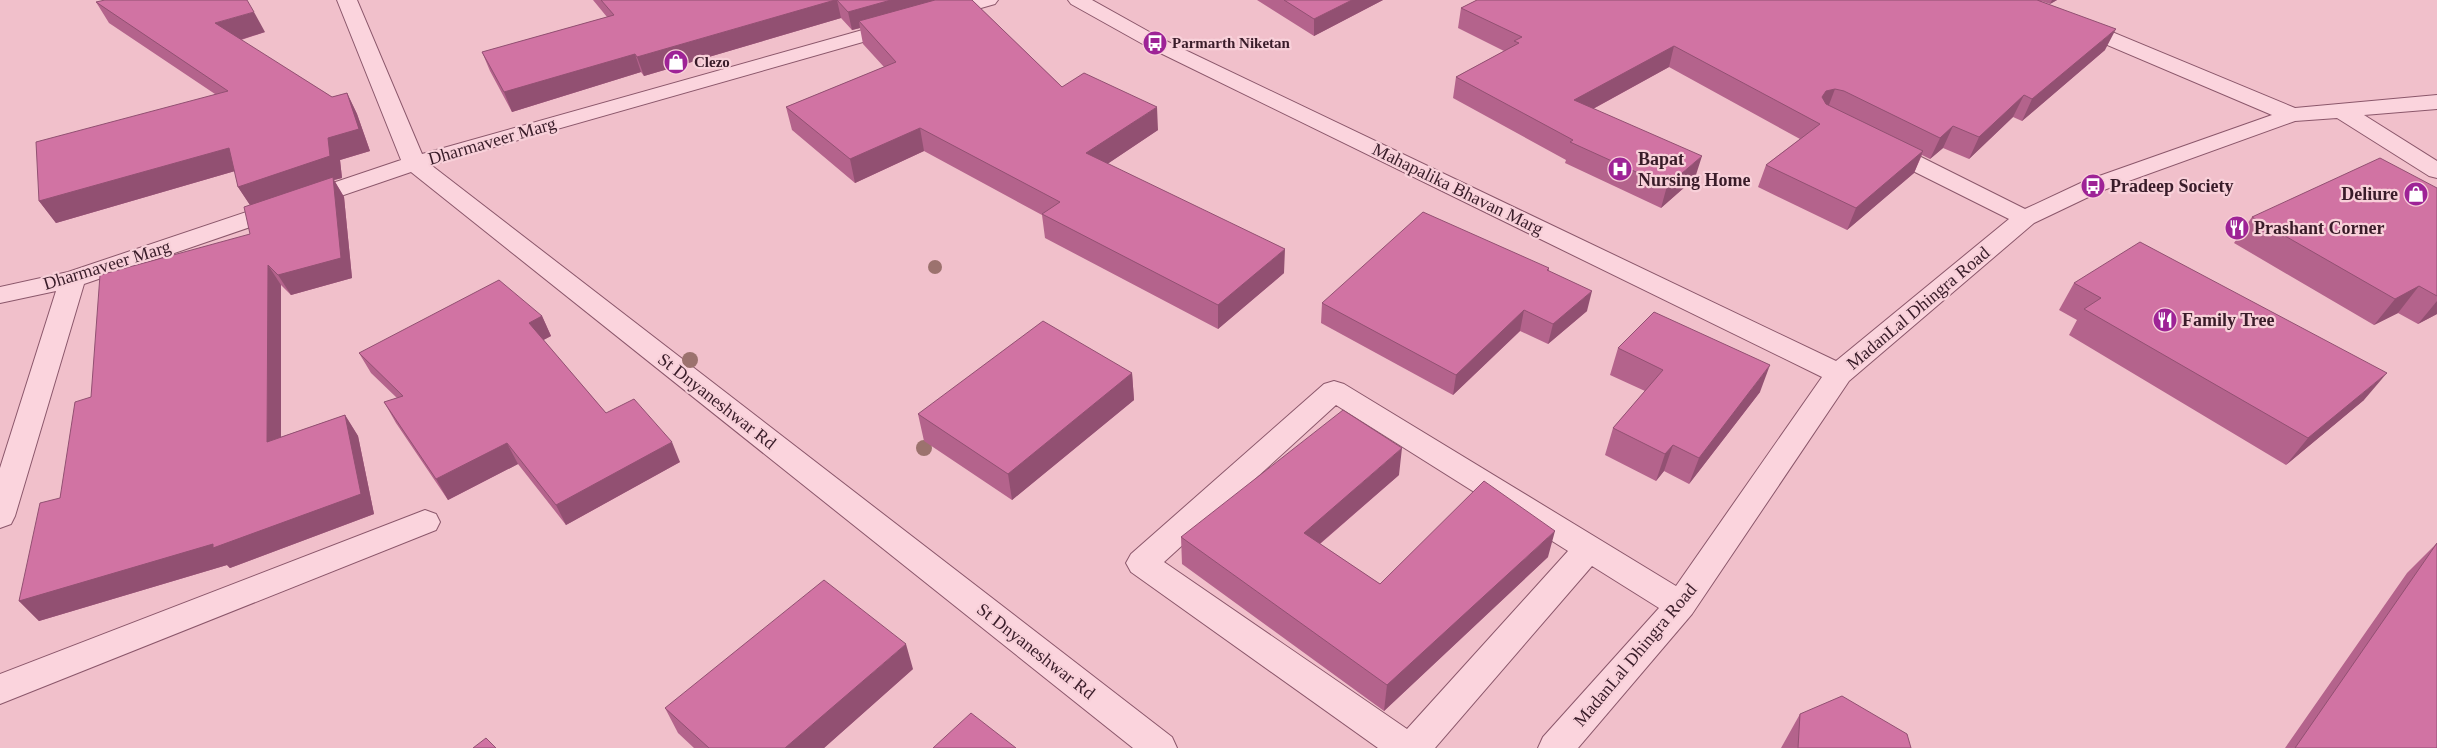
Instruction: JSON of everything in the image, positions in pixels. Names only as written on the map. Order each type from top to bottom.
[{"type":"street","name":"St Dnyaneshwar Rd","points":[[347,0],[414,163],[1159,748]]},
{"type":"street","name":"Dharmaveer Marg","points":[[0,295],[73,279],[414,163],[988,0]]},
{"type":"street","name":"Mahapalika Bhavan Marg","points":[[1078,0],[1155,43],[1839,374]]},
{"type":"street","points":[[2018,0],[2292,115]]},
{"type":"street","name":"MadanLal Dhingra Road","points":[[1556,748],[1681,605],[1839,374],[2025,218],[2093,186],[2292,115],[2437,102]]},
{"type":"street","points":[[2340,110],[2437,171]]},
{"type":"street","points":[[1862,136],[2025,218]]},
{"type":"street","points":[[0,516],[73,279]]},
{"type":"street","points":[[1406,748],[1142,564],[1334,391],[1681,605]]},
{"type":"street","points":[[0,689],[425,522]]},
{"type":"street","points":[[1413,748],[1589,548]]},
{"type":"building","points":[[105,0],[247,0],[254,12],[215,23],[332,97],[347,93],[359,129],[328,138],[330,156],[238,187],[229,148],[39,201],[36,142],[228,91],[96,2]]},
{"type":"building","points":[[601,0],[835,0],[637,57],[635,54],[504,92],[482,52],[614,15]]},
{"type":"building","points":[[837,0],[891,0],[848,12]]},
{"type":"building","points":[[935,0],[972,0],[1062,87],[1084,73],[1157,107],[1086,153],[1285,249],[1218,305],[1042,214],[1060,202],[920,128],[850,159],[786,107],[896,62],[859,21]]},
{"type":"building","points":[[1284,0],[1352,0],[1314,19]]},
{"type":"building","points":[[1477,0],[2037,0],[2116,29],[2032,99],[2024,95],[1979,137],[1953,126],[1940,138],[1844,91],[1835,89],[1826,91],[1822,97],[1826,104],[1923,151],[1856,208],[1766,165],[1820,124],[1674,46],[1574,100],[1702,156],[1667,186],[1570,142],[1573,140],[1456,77],[1519,43],[1514,41],[1522,37],[1461,8]]},
{"type":"building","points":[[2380,158],[2437,188],[2437,296],[2419,286],[2395,299],[2252,217]]},
{"type":"building","points":[[333,177],[341,258],[278,275],[268,265],[267,442],[345,415],[361,494],[213,548],[213,544],[19,601],[40,503],[60,498],[75,402],[91,397],[100,275],[250,234],[244,207]]},
{"type":"building","points":[[1423,212],[1549,268],[1547,270],[1592,291],[1553,324],[1524,310],[1456,375],[1322,303]]},
{"type":"building","points":[[2140,242],[2387,373],[2308,438],[2084,309],[2101,298],[2074,283]]},
{"type":"building","points":[[499,280],[542,316],[529,323],[606,413],[634,399],[672,442],[556,505],[507,443],[436,479],[384,402],[403,396],[359,353]]},
{"type":"building","points":[[1654,312],[1770,365],[1699,458],[1673,445],[1665,454],[1613,428],[1663,370],[1618,348]]},
{"type":"building","points":[[1043,321],[1132,373],[1008,474],[918,414]]},
{"type":"building","points":[[1343,410],[1402,448],[1304,533],[1380,584],[1484,481],[1555,531],[1387,685],[1181,537]]},
{"type":"building","points":[[2437,543],[2437,748],[2295,748]]},
{"type":"building","points":[[824,580],[906,644],[785,748],[709,748],[665,708]]},
{"type":"building","points":[[1842,696],[1907,734],[1911,748],[1798,748],[1800,714]]},
{"type":"building","points":[[971,713],[1016,748],[933,748]]},
{"type":"building","points":[[486,738],[496,748],[473,748]]},
{"type":"place","name":"Parmarth Niketan","points":[[1155,43]]},
{"type":"place","name":"Clezo","points":[[676,62]]},
{"type":"place","name":"Bapat Nursing Home","points":[[1620,169]]},
{"type":"place","name":"Pradeep Society","points":[[2093,186]]},
{"type":"place","name":"Deliure","points":[[2416,194]]},
{"type":"place","name":"Prashant Corner","points":[[2237,228]]},
{"type":"place","name":"Family Tree","points":[[2165,320]]}]
